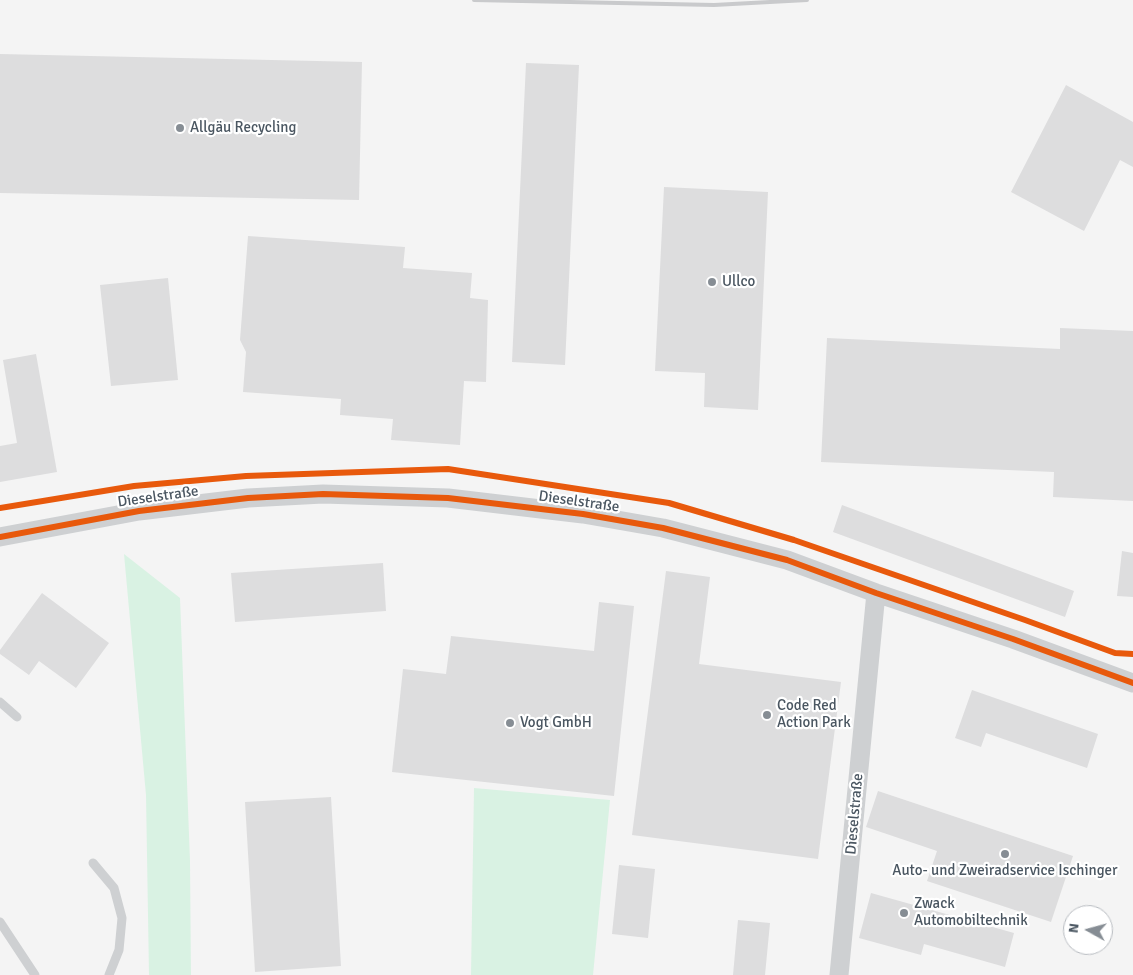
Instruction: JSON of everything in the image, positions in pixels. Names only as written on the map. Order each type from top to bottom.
[{"type":"street","name":"Dieselstraße","points":[[0,537],[139,511],[248,498],[323,494],[448,498],[583,514],[663,528],[787,560],[1133,683]]},
{"type":"street","name":"Dieselstraße","points":[[840,975],[876,593]]},
{"type":"lane","points":[[0,702],[17,718]]},
{"type":"lane","points":[[92,863],[114,888],[122,918],[119,950],[109,975]]},
{"type":"lane","points":[[0,922],[35,975]]},
{"type":"green space","points":[[124,554],[180,598],[190,861],[191,975],[149,975],[146,795]]},
{"type":"green space","points":[[474,788],[610,800],[593,975],[471,975]]},
{"type":"building","name":"Allgäu Recycling","points":[[0,54],[362,62],[359,200],[0,193]]},
{"type":"building","points":[[526,63],[579,65],[565,365],[512,362]]},
{"type":"building","points":[[1066,85],[1133,122],[1133,167],[1120,160],[1084,231],[1011,192]]},
{"type":"building","name":"Ullco","points":[[664,187],[768,192],[758,410],[704,407],[705,373],[655,371]]},
{"type":"building","points":[[248,236],[405,247],[403,268],[472,273],[470,298],[488,300],[486,382],[464,381],[460,445],[391,440],[393,419],[340,415],[341,399],[243,392],[246,352],[240,340]]},
{"type":"building","points":[[168,278],[178,380],[111,386],[100,285]]},
{"type":"building","points":[[1060,328],[1133,331],[1133,501],[1053,497],[1054,472],[821,462],[827,338],[1060,349]]},
{"type":"building","points":[[36,354],[57,472],[0,482],[0,446],[17,443],[3,360]]},
{"type":"building","points":[[842,505],[1074,591],[1065,617],[833,532]]},
{"type":"building","points":[[1122,551],[1133,553],[1133,597],[1117,596]]},
{"type":"building","points":[[383,563],[386,611],[235,622],[231,573]]},
{"type":"building","points":[[666,571],[710,577],[699,664],[841,682],[818,859],[632,835]]},
{"type":"building","points":[[42,593],[109,643],[76,688],[39,661],[29,675],[0,654],[0,650]]},
{"type":"building","name":"Vogt GmbH","points":[[599,602],[634,606],[614,796],[392,772],[403,669],[446,674],[451,636],[594,651]]},
{"type":"building","points":[[972,690],[1098,734],[1087,768],[986,733],[981,747],[955,738]]},
{"type":"building","points":[[878,791],[1073,856],[1051,922],[927,881],[937,851],[866,827]]},
{"type":"building","points":[[331,797],[341,966],[255,972],[245,802]]},
{"type":"building","points":[[619,865],[655,869],[648,938],[612,934]]},
{"type":"building","name":"Zwack Automobiltechnik","points":[[871,893],[1014,933],[1005,967],[924,944],[921,955],[859,938]]},
{"type":"building","points":[[738,920],[770,923],[765,975],[733,975]]},
{"type":"railway","points":[[474,0],[714,5],[807,0]]},
{"type":"cycle path","points":[[0,508],[134,486],[246,476],[448,469],[669,503],[794,540],[1115,653],[1133,654]]},
{"type":"cycle path","points":[[0,537],[139,511],[248,498],[323,494],[448,498],[583,514],[663,528],[787,560],[1133,683]]},
{"type":"place","name":"Allgäu Recycling","points":[[180,128]]},
{"type":"place","name":"Ullco","points":[[712,282]]},
{"type":"place","name":"Code Red Action Park","points":[[767,715]]},
{"type":"place","name":"Vogt GmbH","points":[[510,723]]},
{"type":"place","name":"Auto- und Zweiradservice Ischinger","points":[[1005,854]]},
{"type":"place","name":"Zwack Automobiltechnik","points":[[904,913]]}]
